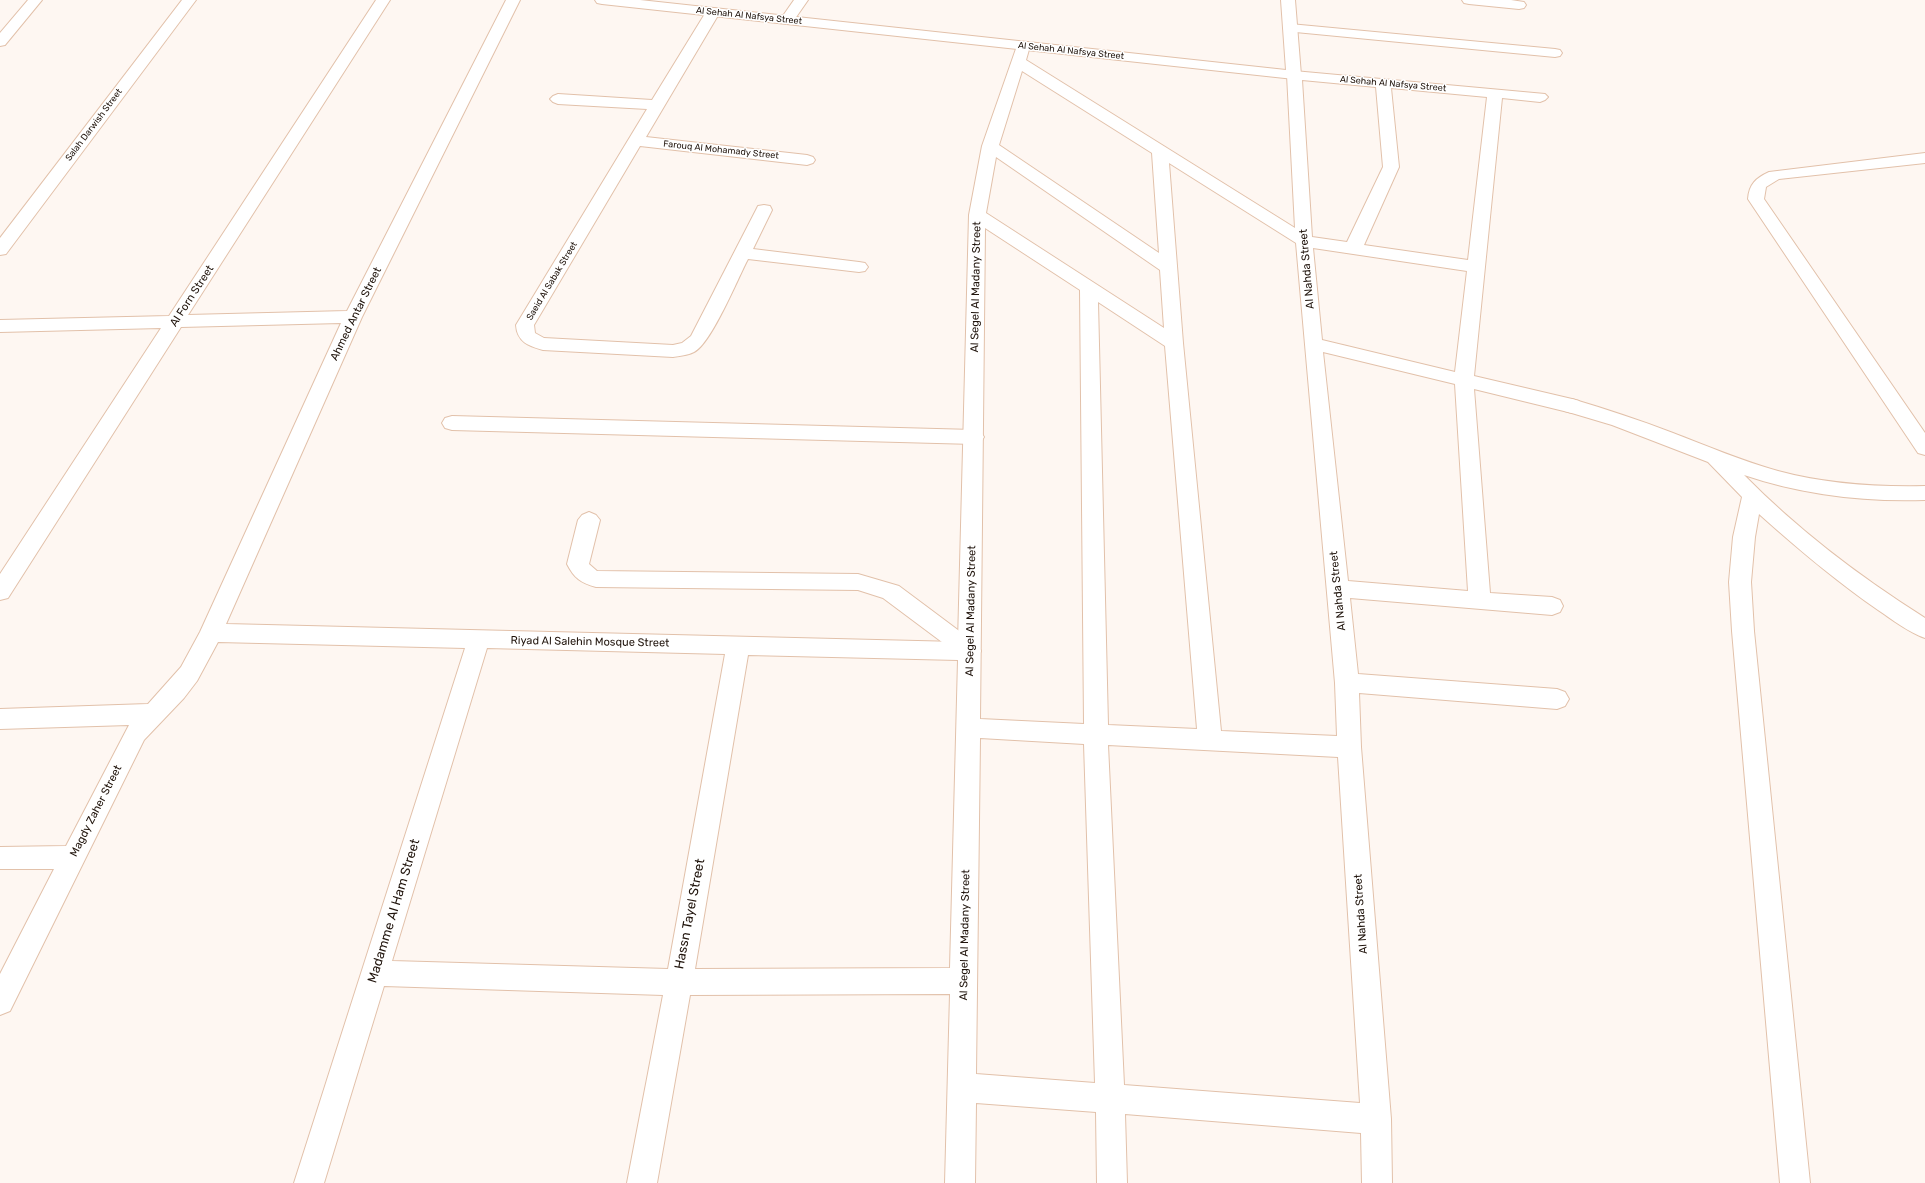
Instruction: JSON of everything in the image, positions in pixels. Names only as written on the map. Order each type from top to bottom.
[{"type":"street","points":[[0,42],[35,0]]},
{"type":"street","name":"Salah Darwish Street","points":[[0,250],[188,0]]},
{"type":"street","name":"Al Forn Street","points":[[0,592],[383,0]]},
{"type":"street","name":"Ahmed Antar Street","points":[[211,633],[353,317],[513,0]]},
{"type":"street","name":"Al Sehah Al Nafsya Street","points":[[602,0],[787,20],[1021,54],[1294,75],[1540,97]]},
{"type":"street","points":[[787,20],[801,0]]},
{"type":"street","name":"Al Nahda Street","points":[[1288,0],[1304,242],[1347,683],[1350,748],[1376,1119],[1377,1183]]},
{"type":"street","points":[[1469,0],[1519,4]]},
{"type":"street","name":"Saeid Al Sabak Street","points":[[713,12],[525,325],[525,332],[528,338],[534,342],[543,344],[673,352],[688,348],[698,340],[764,210]]},
{"type":"street","points":[[1290,28],[1555,53]]},
{"type":"street","points":[[1021,54],[1160,152],[1304,242],[1476,267]]},
{"type":"street","name":"Al Segel Al Madany Street","points":[[960,1183],[978,215],[980,187],[990,146],[1021,54]]},
{"type":"street","points":[[1353,249],[1391,167],[1383,83]]},
{"type":"street","points":[[1480,601],[1464,379],[1495,93]]},
{"type":"street","points":[[558,99],[657,105]]},
{"type":"street","name":"Farouq Al Mohamady Street","points":[[636,141],[807,160]]},
{"type":"street","points":[[990,146],[1168,268]]},
{"type":"street","points":[[1160,152],[1174,343],[1210,740]]},
{"type":"street","points":[[1925,158],[1775,175],[1763,181],[1756,189],[1756,199],[1925,448]]},
{"type":"street","points":[[978,215],[1174,343]]},
{"type":"street","points":[[743,253],[859,267]]},
{"type":"street","points":[[1089,288],[1096,734],[1112,1183]]},
{"type":"street","points":[[0,326],[353,317]]},
{"type":"street","points":[[1313,344],[1464,379],[1608,415],[1758,472],[1800,484],[1881,495],[1925,493]]},
{"type":"street","points":[[452,423],[974,437]]},
{"type":"street","points":[[1713,455],[1752,497],[1799,539],[1854,582],[1925,628]]},
{"type":"street","points":[[1752,497],[1744,537],[1740,582],[1742,617],[1795,1183]]},
{"type":"street","points":[[589,520],[578,564],[581,571],[596,579],[858,582],[891,592],[970,651]]},
{"type":"street","points":[[1338,589],[1552,606]]},
{"type":"street","name":"Riyad Al Salehin Mosque Street","points":[[211,633],[970,651]]},
{"type":"street","name":"Magdy Zaher Street","points":[[0,1002],[136,733],[176,691],[189,674],[211,633]]},
{"type":"street","name":"Madamme Al Ham Street","points":[[309,1183],[479,639]]},
{"type":"street","name":"Hassn Tayel Street","points":[[642,1183],[712,802],[738,646]]},
{"type":"street","points":[[1347,683],[1557,699]]},
{"type":"street","points":[[0,719],[154,714]]},
{"type":"street","points":[[969,728],[1350,748]]},
{"type":"street","points":[[0,858],[73,858]]},
{"type":"street","points":[[375,973],[678,982],[964,981]]},
{"type":"street","points":[[962,1088],[1376,1119]]}]
